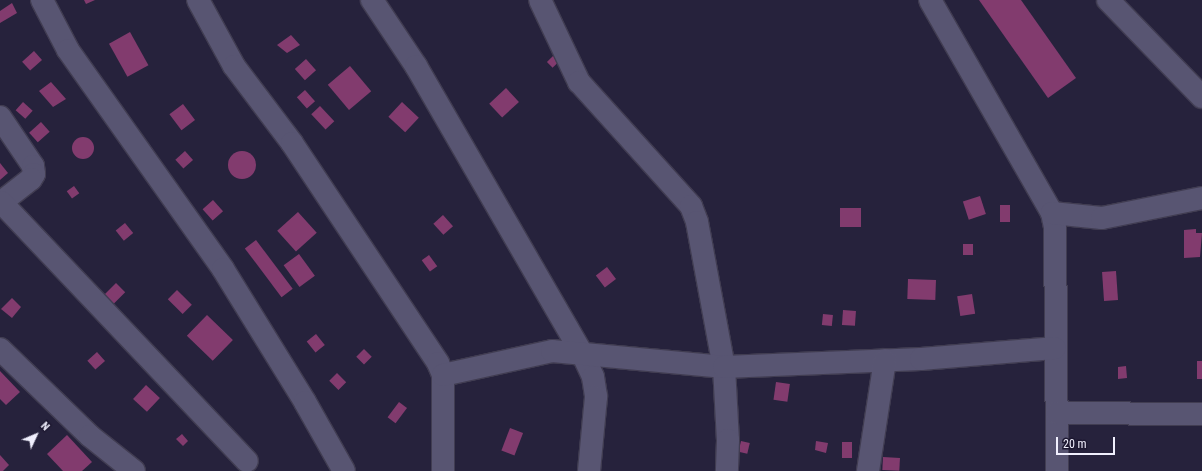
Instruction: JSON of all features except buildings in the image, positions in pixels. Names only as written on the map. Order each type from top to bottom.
[{"type":"street","points":[[42,0],[68,50],[223,269],[300,395],[344,471]]},
{"type":"street","points":[[198,0],[234,66],[297,150],[438,363],[443,375],[443,471]]},
{"type":"street","points":[[372,0],[416,66],[582,353],[593,377],[596,396],[589,471]]},
{"type":"street","points":[[540,0],[579,82],[691,206],[697,222],[724,368],[728,440],[727,471]]},
{"type":"street","points":[[930,0],[1052,213],[1055,227],[1057,471]]},
{"type":"street","points":[[1108,0],[1202,97]]},
{"type":"street","points":[[0,116],[33,166],[34,174],[31,179],[0,202],[247,461]]},
{"type":"street","points":[[1052,213],[1102,218],[1202,198]]},
{"type":"street","points":[[443,375],[552,350],[724,368],[885,360],[1055,348]]},
{"type":"street","points":[[0,349],[93,440],[134,471]]},
{"type":"street","points":[[868,471],[885,360]]},
{"type":"street","points":[[1057,413],[1202,414]]}]
